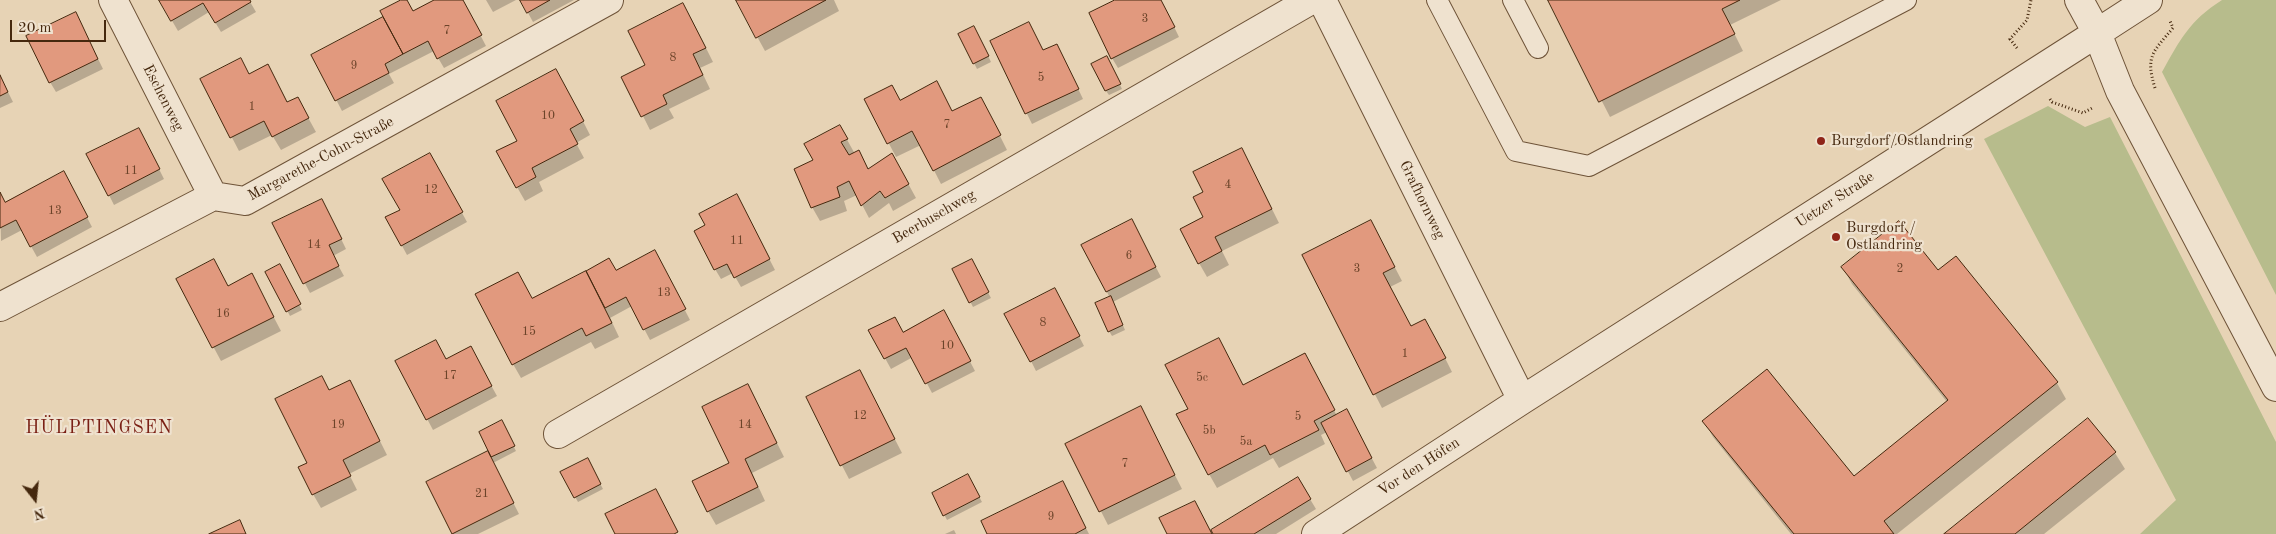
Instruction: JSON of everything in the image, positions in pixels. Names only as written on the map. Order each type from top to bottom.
[{"type":"street","name":"Eschenweg","points":[[114,0],[213,196]]},
{"type":"street","name":"Margarethe-Cohn-Straße","points":[[213,196],[245,201],[609,0]]},
{"type":"street","name":"Beerbuschweg","points":[[558,434],[1311,0]]},
{"type":"street","name":"Grafhornweg","points":[[1322,0],[1522,400]]},
{"type":"street","points":[[2079,0],[2097,33],[2120,91],[2276,387]]},
{"type":"street","name":"Uetzer Straße","points":[[1522,400],[2097,33],[2157,7]]},
{"type":"street","points":[[0,307],[213,196]]},
{"type":"street","name":"Vor den Höfen","points":[[1316,534],[1522,400]]},
{"type":"lane","points":[[1436,0],[1516,151],[1588,166],[1906,0]]},
{"type":"lane","points":[[1512,0],[1538,48]]},
{"type":"path","points":[[2156,92],[2151,74],[2151,54],[2173,28],[2157,7]]},
{"type":"green space","points":[[2222,0],[2276,0],[2276,295],[2162,72],[2186,32],[2201,16]]},
{"type":"green space","points":[[2048,106],[2085,127],[2110,117],[2276,442],[2276,534],[2140,534],[2176,500],[1984,139]]},
{"type":"building","points":[[159,0],[250,0],[251,2],[215,23],[203,3],[171,21]]},
{"type":"building","points":[[401,0],[407,0],[413,11],[434,0],[463,0],[482,35],[437,59],[428,41],[403,54],[380,11]]},
{"type":"building","points":[[520,0],[550,0],[527,13]]},
{"type":"building","points":[[736,0],[826,0],[756,38]]},
{"type":"building","points":[[1115,0],[1161,0],[1175,27],[1111,59],[1089,13]]},
{"type":"building","points":[[1548,0],[1740,0],[1722,9],[1735,34],[1599,102]]},
{"type":"building","points":[[683,3],[706,48],[693,54],[703,75],[663,95],[667,104],[641,117],[621,77],[645,65],[628,31]]},
{"type":"building","points":[[76,12],[98,59],[49,83],[26,36]]},
{"type":"building","points":[[383,17],[403,54],[385,64],[389,73],[335,101],[311,55]]},
{"type":"building","points":[[1029,22],[1043,50],[1057,44],[1079,89],[1025,114],[990,41]]},
{"type":"building","points":[[974,26],[989,56],[973,64],[958,34]]},
{"type":"building","points":[[1107,56],[1121,84],[1105,91],[1091,64]]},
{"type":"building","points":[[241,58],[249,74],[268,64],[287,102],[298,97],[309,118],[272,137],[264,121],[230,138],[200,79]]},
{"type":"building","points":[[556,69],[584,121],[570,129],[578,144],[532,168],[536,177],[516,188],[496,151],[517,141],[496,101]]},
{"type":"building","points":[[0,75],[8,92],[0,96]]},
{"type":"building","points":[[937,81],[952,111],[981,97],[1001,135],[933,171],[912,131],[887,144],[864,99],[892,85],[900,100]]},
{"type":"building","points":[[840,125],[848,139],[841,142],[849,155],[859,150],[868,169],[892,153],[909,184],[885,198],[880,191],[861,206],[849,181],[837,187],[840,197],[811,208],[794,169],[813,160],[804,144]]},
{"type":"building","points":[[139,128],[160,169],[108,196],[86,154]]},
{"type":"building","points":[[1242,148],[1272,209],[1215,237],[1222,251],[1198,264],[1180,229],[1203,217],[1193,197],[1203,192],[1193,172]]},
{"type":"building","points":[[430,153],[463,212],[401,246],[385,217],[400,210],[382,179]]},
{"type":"building","points":[[64,171],[88,217],[30,247],[16,220],[0,228],[0,192],[5,202]]},
{"type":"building","points":[[737,194],[770,259],[734,278],[727,264],[714,270],[694,231],[705,225],[699,214]]},
{"type":"building","points":[[322,199],[342,239],[329,245],[339,266],[303,284],[272,223]]},
{"type":"building","points":[[1132,219],[1156,267],[1106,292],[1081,245]]},
{"type":"building","points":[[1371,220],[1395,267],[1383,273],[1411,326],[1425,319],[1446,358],[1373,395],[1302,255]]},
{"type":"building","points":[[1899,221],[1938,270],[1956,256],[2058,382],[1884,521],[1894,534],[1794,534],[1702,421],[1767,369],[1854,476],[1948,400],[1841,267]]},
{"type":"building","points":[[655,250],[686,309],[643,330],[626,297],[605,308],[586,271],[609,258],[616,270]]},
{"type":"building","points":[[214,259],[228,286],[252,273],[274,317],[212,348],[176,279]]},
{"type":"building","points":[[972,259],[989,292],[969,303],[952,269]]},
{"type":"building","points":[[280,264],[301,304],[286,312],[265,272]]},
{"type":"building","points":[[586,271],[612,323],[586,336],[582,328],[512,365],[475,294],[518,272],[532,298]]},
{"type":"building","points":[[1055,288],[1080,336],[1030,362],[1004,314]]},
{"type":"building","points":[[1111,296],[1123,325],[1108,332],[1095,303]]},
{"type":"building","points":[[944,310],[971,361],[925,384],[906,348],[884,359],[868,330],[895,317],[903,332]]},
{"type":"building","points":[[1219,338],[1243,385],[1305,353],[1335,410],[1314,421],[1319,430],[1270,455],[1265,445],[1208,475],[1176,414],[1188,409],[1165,365]]},
{"type":"building","points":[[436,340],[446,359],[471,346],[492,386],[426,420],[395,361]]},
{"type":"building","points":[[860,370],[895,439],[840,466],[806,397]]},
{"type":"building","points":[[322,376],[329,390],[350,380],[380,441],[343,460],[351,476],[312,495],[298,467],[307,463],[275,399]]},
{"type":"building","points":[[748,384],[777,443],[745,459],[758,487],[707,512],[692,481],[729,463],[702,407]]},
{"type":"building","points":[[1141,406],[1175,475],[1099,512],[1065,444]]},
{"type":"building","points":[[1347,409],[1372,458],[1346,472],[1321,423]]},
{"type":"building","points":[[2088,418],[2116,452],[2015,534],[1944,534]]},
{"type":"building","points":[[502,420],[515,446],[491,457],[479,432]]},
{"type":"building","points":[[488,451],[514,503],[452,534],[426,482]]},
{"type":"building","points":[[588,458],[601,484],[574,498],[560,472]]},
{"type":"building","points":[[968,474],[980,497],[943,516],[932,493]]},
{"type":"building","points":[[1298,477],[1311,499],[1254,534],[1213,534],[1211,530]]},
{"type":"building","points":[[1063,481],[1086,528],[1075,534],[987,534],[981,521]]},
{"type":"building","points":[[656,489],[678,532],[674,534],[615,534],[605,514]]},
{"type":"building","points":[[1195,501],[1212,534],[1167,534],[1159,518]]},
{"type":"building","points":[[240,520],[246,534],[209,534]]},
{"type":"place","name":"Burgdorf/Ostlandring","points":[[1821,141]]},
{"type":"place","name":"Burgdorf / Ostlandring","points":[[1836,237]]},
{"type":"district","name":"HÜLPTINGSEN","points":[[99,428]]}]
